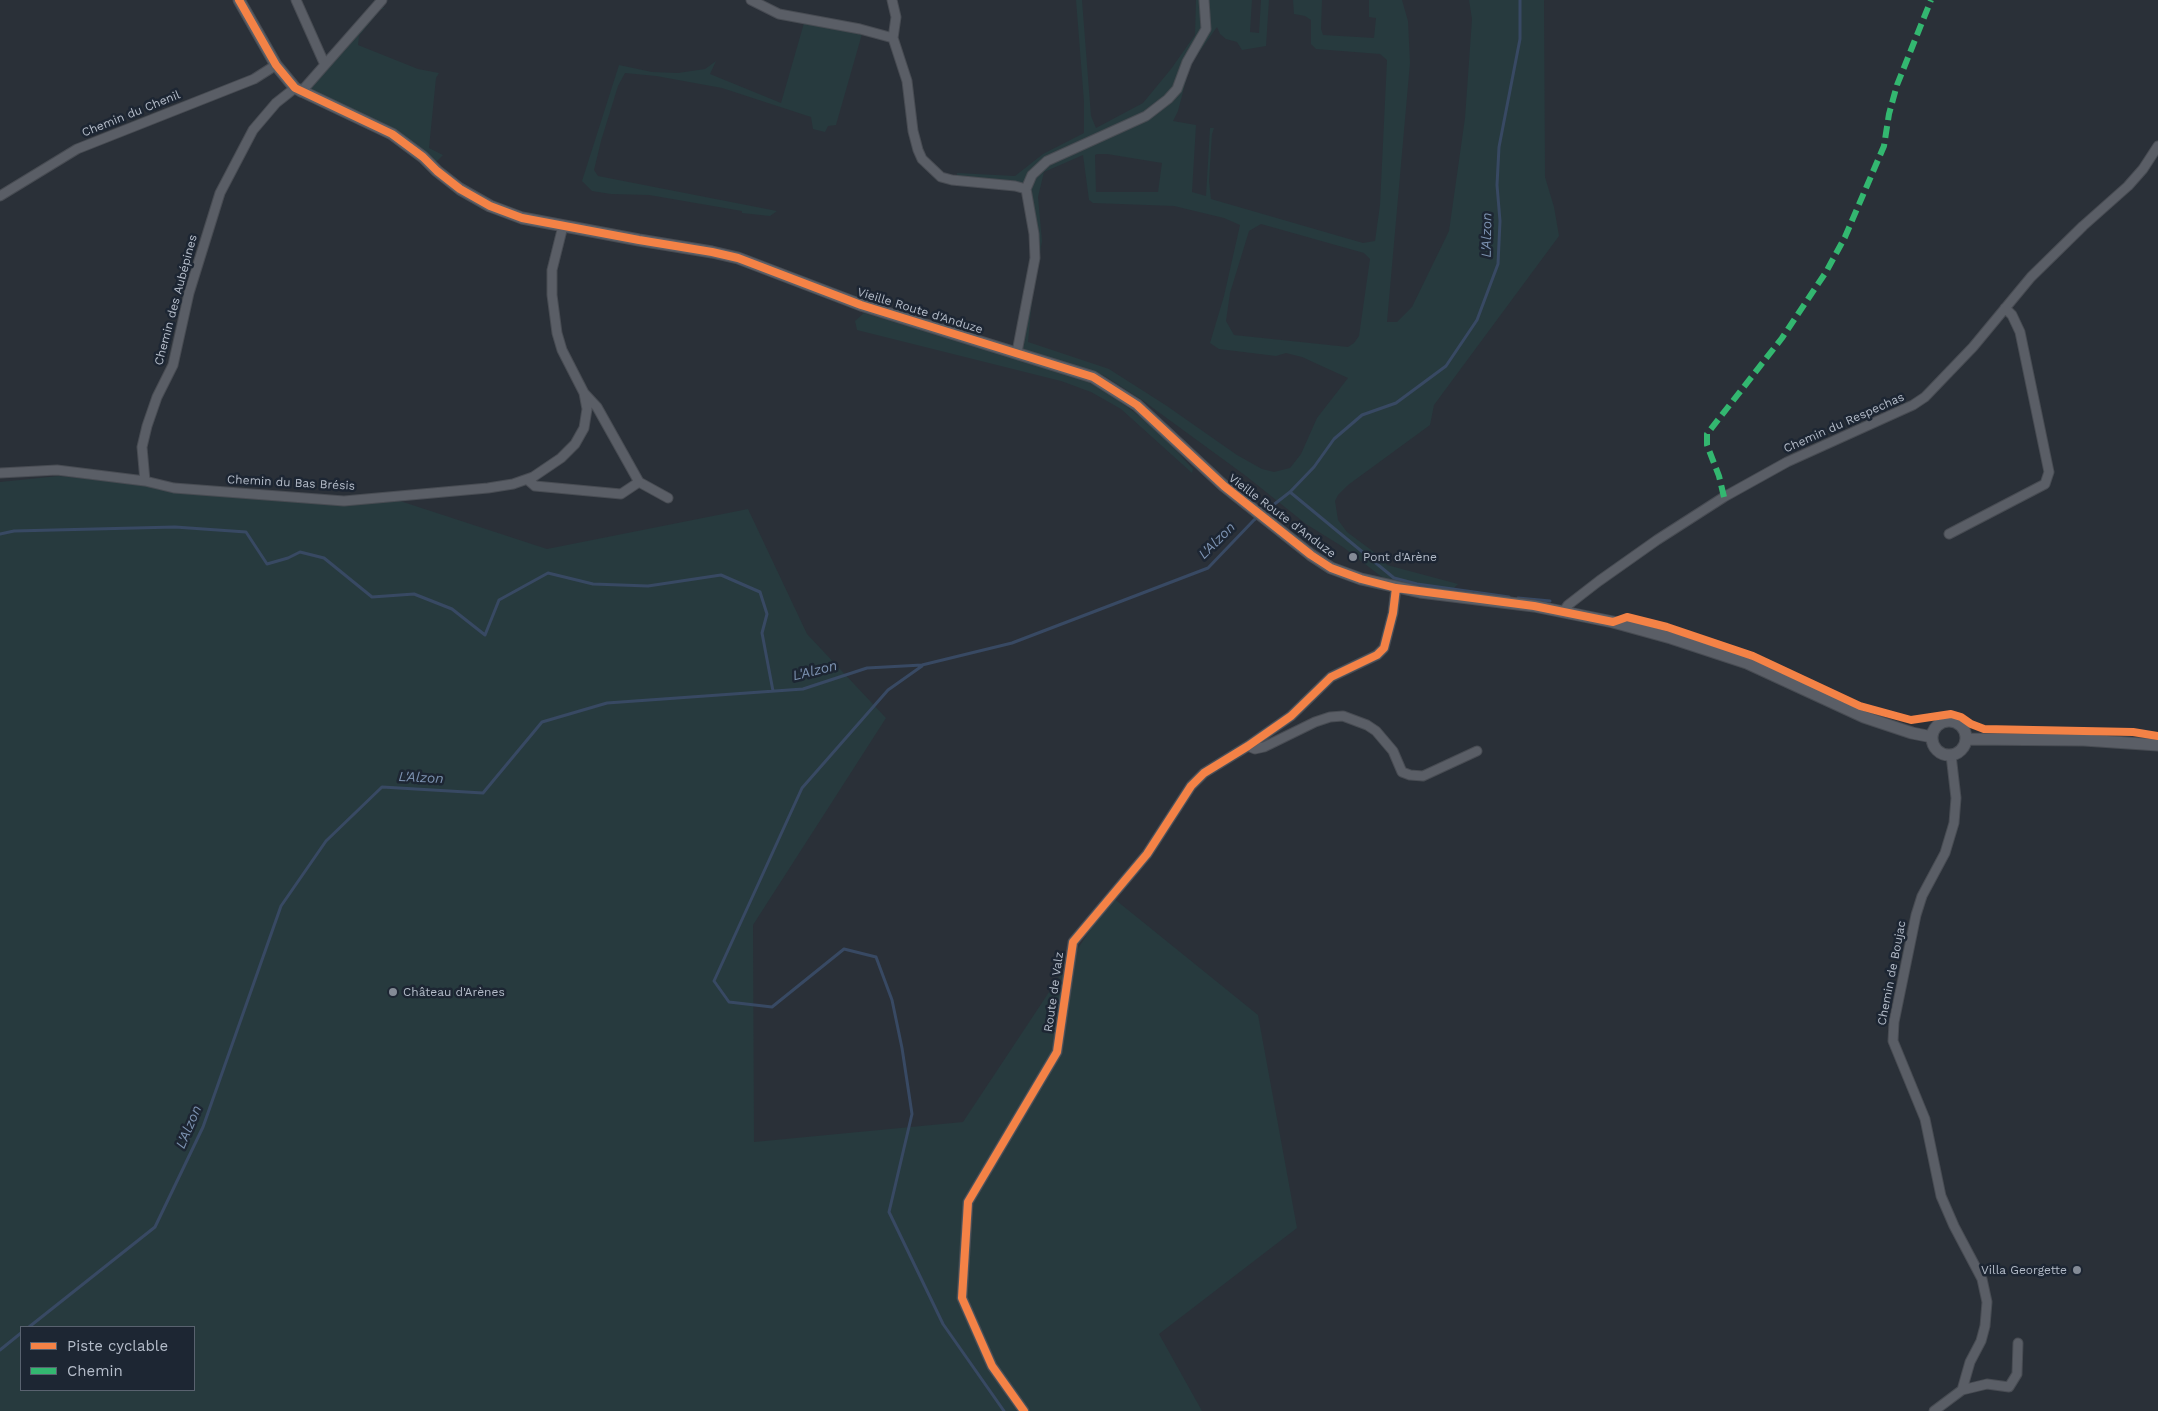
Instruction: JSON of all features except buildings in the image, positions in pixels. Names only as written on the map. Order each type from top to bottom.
[{"type":"street","name":"Vieille Route d'Anduze","points":[[239,0],[276,65],[298,90],[392,134],[423,157],[460,189],[490,206],[522,218],[738,258],[861,305],[1093,377],[1137,405],[1224,486],[1311,555],[1331,568],[1361,579],[1396,588],[1534,606],[1613,622],[1709,650],[1746,663],[1864,717],[1912,733],[1932,737]]},
{"type":"street","points":[[296,0],[325,65]]},
{"type":"street","name":"Chemin des Aubépines","points":[[145,481],[142,447],[147,426],[157,397],[173,365],[188,293],[220,193],[253,130],[276,104],[298,90],[325,65],[382,0]]},
{"type":"street","points":[[751,0],[780,14],[860,29],[893,38]]},
{"type":"street","points":[[892,0],[896,16],[893,38],[907,81],[915,142],[922,159],[941,177],[1026,189]]},
{"type":"street","points":[[1017,352],[1035,258],[1034,234],[1026,189],[1032,175],[1047,161],[1146,116],[1168,99],[1177,89],[1187,62],[1206,29],[1204,0]]},
{"type":"street","name":"Chemin du Chenil","points":[[0,196],[77,149],[254,78],[276,65]]},
{"type":"street","name":"Chemin du Respechas","points":[[1563,612],[1568,605],[1657,540],[1724,497],[1787,462],[1913,405],[1925,397],[1967,354],[2050,258],[2128,186],[2143,169],[2158,146]]},
{"type":"street","name":"Chemin du Bas Brésis","points":[[563,226],[552,270],[552,295],[557,333],[562,350],[584,393],[597,407],[639,482]]},
{"type":"street","points":[[1949,534],[2045,484],[2050,472],[2020,332],[2012,315],[2005,308]]},
{"type":"street","name":"Chemin du Bas Brésis","points":[[0,473],[57,470],[145,481],[174,488],[344,501],[488,488],[513,484],[527,479],[561,458],[574,444],[584,428],[587,409],[584,393]]},
{"type":"street","points":[[527,479],[535,486],[621,494],[639,482],[668,498]]},
{"type":"street","name":"Route de Valz","points":[[1024,1411],[992,1366],[962,1298],[968,1202],[1057,1052],[1073,942],[1147,854],[1192,786],[1211,768],[1248,746],[1291,716],[1331,677],[1377,655],[1384,648],[1388,638],[1396,588]]},
{"type":"street","points":[[1248,746],[1255,749],[1264,747],[1315,722],[1330,717],[1343,716],[1367,724],[1376,731],[1393,751],[1402,772],[1417,777],[1433,772],[1477,750]]},
{"type":"street","points":[[1952,721],[1960,725],[1965,731],[1966,739],[1964,747],[1958,753],[1951,755],[1937,750],[1933,744],[1932,737],[1936,728],[1943,722],[1952,721]]},
{"type":"street","points":[[1966,739],[2084,740],[2158,745]]},
{"type":"street","name":"Chemin de Boujac","points":[[1951,755],[1956,798],[1954,823],[1945,853],[1922,896],[1916,915],[1894,1022],[1893,1041],[1926,1119],[1941,1196],[1954,1226],[1982,1279],[1987,1302],[1985,1326],[1970,1362],[1962,1390]]},
{"type":"street","points":[[1934,1411],[1962,1390],[1987,1384],[2009,1387],[2017,1374],[2018,1343]]},
{"type":"green space","points":[[1076,0],[1082,0],[1091,116],[1096,128],[1143,103],[1171,69],[1195,35],[1196,0],[1252,0],[1250,32],[1259,33],[1261,0],[1269,0],[1266,46],[1242,50],[1237,42],[1226,39],[1220,34],[1217,27],[1190,65],[1178,111],[1173,121],[1196,125],[1192,192],[1206,196],[1210,128],[1214,128],[1209,181],[1211,199],[1363,243],[1375,241],[1380,205],[1387,60],[1380,54],[1316,49],[1311,44],[1311,20],[1305,16],[1294,14],[1293,0],[1322,0],[1321,29],[1323,35],[1374,38],[1376,18],[1369,17],[1369,0],[1402,0],[1408,21],[1410,63],[1387,322],[1397,322],[1412,307],[1449,231],[1465,118],[1472,19],[1469,0],[1544,0],[1545,177],[1554,207],[1559,236],[1434,405],[1430,425],[1348,485],[1335,501],[1338,520],[1347,532],[1382,558],[1387,565],[1458,584],[1451,591],[1387,581],[1343,547],[1306,524],[1246,476],[1142,400],[1103,375],[1018,347],[1035,258],[1026,189],[957,181],[957,173],[1015,176],[1043,154],[1084,133],[1084,102]],"holes":[[[1083,155],[1089,200],[1093,203],[1174,206],[1224,218],[1240,225],[1224,296],[1210,343],[1219,349],[1276,356],[1286,353],[1302,357],[1348,378],[1317,418],[1301,454],[1290,468],[1274,472],[1262,469],[1237,455],[1167,406],[1109,369],[1028,342],[1032,300],[1042,241],[1038,197],[1044,172]],[[1095,155],[1162,163],[1158,192],[1096,192]],[[1261,224],[1364,253],[1370,259],[1359,336],[1354,343],[1348,347],[1234,335],[1226,321],[1230,293],[1249,231]]]},
{"type":"green space","points":[[379,7],[386,9],[381,9],[359,36],[358,45],[418,69],[439,73],[436,78],[429,148],[443,155],[435,163],[309,88]]},
{"type":"green space","points":[[804,23],[862,34],[836,125],[828,126],[825,132],[813,129],[811,117],[722,88],[656,76],[625,73],[618,86],[594,170],[598,176],[777,211],[770,216],[742,213],[742,211],[649,195],[611,194],[592,191],[582,181],[619,65],[652,72],[678,73],[705,69],[716,61],[710,74],[781,103]]},
{"type":"green space","points":[[864,313],[1087,381],[1104,390],[1161,434],[1193,469],[1192,473],[1121,409],[1091,392],[1061,381],[857,330],[855,321]]},
{"type":"green space","points":[[59,476],[269,498],[397,500],[547,549],[748,509],[807,634],[886,718],[753,925],[754,1142],[963,1122],[1112,897],[1258,1015],[1297,1228],[1159,1334],[1202,1411],[0,1411],[0,482]]},
{"type":"waterway","name":"L'Alzon","points":[[30,1326],[155,1227],[203,1127],[281,906],[326,841],[382,787],[483,793],[542,722],[607,703],[803,689],[867,668],[922,665],[1012,643],[1208,568],[1254,520],[1290,492],[1314,467],[1334,439],[1362,415],[1396,403],[1446,366],[1477,320],[1498,264],[1500,221],[1497,185],[1499,147],[1520,39],[1520,0]]},
{"type":"waterway","points":[[1290,492],[1394,578],[1417,584],[1509,597]]},
{"type":"waterway","points":[[0,534],[14,531],[175,527],[246,532],[267,564],[288,558],[300,552],[324,558],[372,597],[414,594],[452,609],[485,635],[499,600],[548,573],[593,584],[648,586],[721,575],[760,592],[767,614],[762,633],[773,691]]},
{"type":"waterway","points":[[1518,598],[1550,601]]},
{"type":"waterway","points":[[922,666],[888,690],[802,788],[714,981],[729,1002],[772,1007],[844,949],[876,957],[892,1000],[902,1048],[912,1114],[889,1212],[943,1324],[1004,1411]]},
{"type":"waterway","name":"L'Alzon","points":[[0,1350],[20,1334]]},
{"type":"marked path","points":[[1724,497],[1719,476],[1707,445],[1707,434],[1782,338],[1826,272],[1845,237],[1884,146],[1889,114],[1897,85],[1931,0]]},
{"type":"cycle path","points":[[239,0],[276,65],[295,88],[392,134],[423,157],[460,189],[490,206],[522,218],[738,258],[861,305],[1093,377],[1137,405],[1224,486],[1311,555],[1331,568],[1361,579],[1396,588],[1534,606],[1613,622],[1627,617],[1667,627],[1753,656],[1860,706],[1911,720],[1951,714],[1984,729],[2133,732],[2158,736]]},
{"type":"cycle path","points":[[1024,1411],[992,1366],[962,1298],[968,1202],[1057,1052],[1073,942],[1147,854],[1191,786],[1204,773],[1248,746],[1291,716],[1331,677],[1377,655],[1384,648],[1393,613],[1396,588]]},
{"type":"place","name":"Pont d'Arène","points":[[1353,557]]},
{"type":"place","name":"Château d'Arènes","points":[[393,992]]},
{"type":"place","name":"Villa Georgette","points":[[2077,1270]]}]
